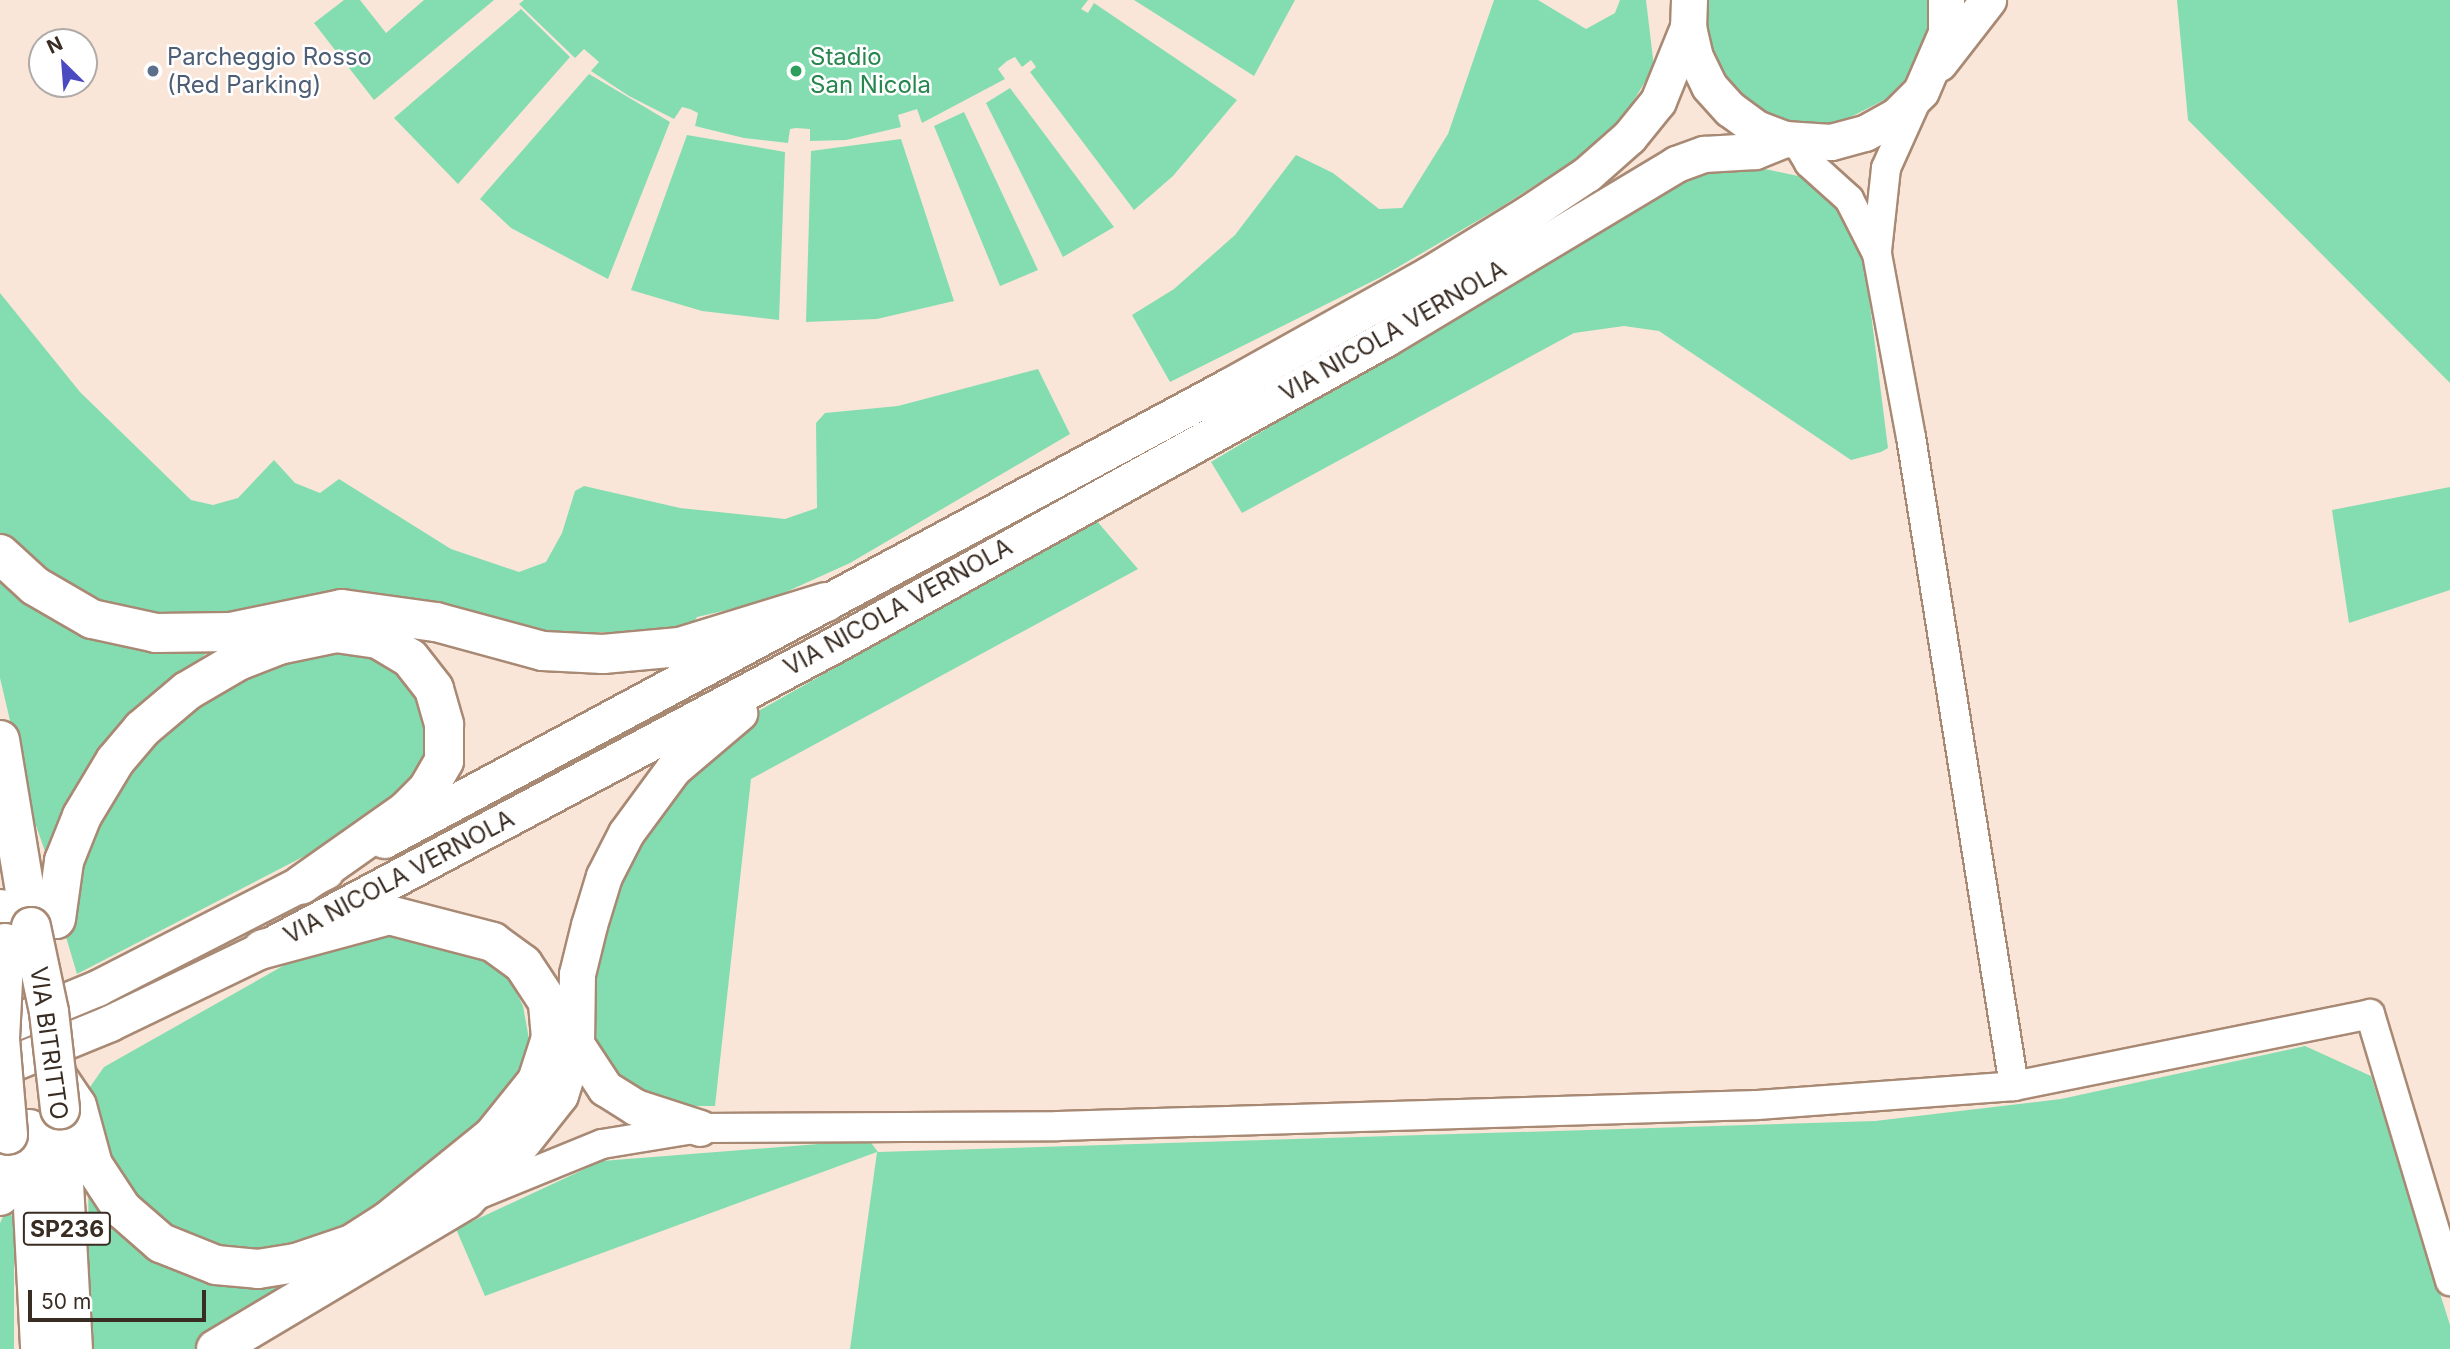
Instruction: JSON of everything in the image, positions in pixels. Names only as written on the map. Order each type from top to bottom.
[{"type":"highway","points":[[0,554],[35,586],[92,619],[156,633],[230,632],[342,608],[436,622],[543,651],[603,654],[680,647],[826,602]]},
{"type":"highway","points":[[23,925],[64,860],[82,816],[115,761],[142,729],[187,691],[238,661],[279,645],[336,633],[378,639],[410,658],[434,689],[444,725],[444,761],[428,789],[406,811],[301,885]]},
{"type":"highway","name":"VIA BITRITTO","points":[[0,740],[73,1349]]},
{"type":"highway","points":[[0,1196],[46,1111],[93,1166],[122,1209],[161,1242],[216,1265],[258,1269],[296,1263],[352,1244],[388,1221],[493,1136],[537,1081],[551,1038],[548,1002],[523,964],[493,942],[389,915],[263,949]]},
{"type":"highway","name":"VIA BITRITTO","points":[[23,925],[49,1012],[40,1349]]},
{"type":"highway","points":[[216,1349],[466,1200]]},
{"type":"main road","points":[[1928,80],[1946,33],[1946,0]]},
{"type":"main road","points":[[1688,13],[1699,67],[1730,110],[1756,128],[1791,140],[1831,142],[1866,133],[1896,116],[1928,80],[1988,0]]},
{"type":"main road","name":"VIA NICOLA VERNOLA","points":[[0,1028],[97,988],[301,885],[826,602],[1068,492],[1237,401],[1587,174],[1629,137],[1658,101],[1688,13]]},
{"type":"main road","name":"VIA NICOLA VERNOLA","points":[[1237,401],[1385,339],[1676,164],[1704,154],[1755,151],[1791,140]]},
{"type":"main road","name":"VIA NICOLA VERNOLA","points":[[0,1068],[110,1023],[263,949],[832,646],[1068,492]]},
{"type":"main road","points":[[466,1200],[507,1162],[560,1095],[576,1044],[577,974],[589,925],[604,876],[646,801],[673,769],[724,723],[832,646]]},
{"type":"main road","points":[[576,1044],[605,1088],[635,1107],[700,1128]]},
{"type":"street","points":[[1877,254],[1886,168],[1928,80]]},
{"type":"street","points":[[1791,140],[1809,163],[1849,199],[1877,254],[1913,448],[2014,1086]]},
{"type":"street","points":[[466,1200],[602,1144],[700,1128],[1058,1126],[1758,1105],[2014,1086],[2370,1014],[2450,1282]]},
{"type":"green space","points":[[344,0],[360,0],[386,33],[424,0],[494,0],[374,100],[314,23]]},
{"type":"green space","name":"Stadio San Nicola","points":[[524,0],[1088,0],[1081,9],[1088,13],[1094,3],[1237,100],[1173,176],[1134,210],[1030,72],[1036,67],[1031,60],[1022,67],[1015,57],[1007,61],[998,69],[1005,79],[922,123],[917,109],[898,115],[901,127],[846,140],[810,141],[810,129],[796,128],[790,129],[788,143],[744,138],[695,126],[698,113],[690,109],[682,107],[674,119],[629,96],[591,71],[599,62],[584,49],[575,58],[519,4]]},
{"type":"green space","points":[[1134,0],[1295,0],[1254,76]]},
{"type":"green space","points":[[1494,0],[1538,0],[1586,29],[1615,13],[1620,0],[1646,0],[1654,67],[1623,118],[1585,153],[1501,207],[1381,277],[1170,382],[1132,315],[1174,289],[1235,235],[1296,155],[1333,173],[1379,209],[1402,208],[1448,134]]},
{"type":"green space","points":[[1705,0],[1932,0],[1935,29],[1919,65],[1886,99],[1831,127],[1786,128],[1754,109],[1724,82],[1706,46]]},
{"type":"green space","points":[[2177,0],[2450,0],[2450,383],[2188,120]]},
{"type":"green space","points":[[521,9],[570,57],[458,184],[394,118]]},
{"type":"green space","points":[[589,74],[670,122],[608,279],[511,228],[480,199]]},
{"type":"green space","points":[[1010,88],[1114,227],[1063,257],[986,103]]},
{"type":"green space","points":[[964,112],[1038,270],[1000,286],[934,126]]},
{"type":"green space","points":[[687,135],[785,152],[779,320],[702,311],[631,290]]},
{"type":"green space","points":[[901,139],[954,301],[877,319],[806,322],[811,151]]},
{"type":"green space","points":[[1765,169],[1798,176],[1825,190],[1844,206],[1863,250],[1888,448],[1881,452],[1851,460],[1659,331],[1624,326],[1574,333],[1242,513],[1211,462],[1671,186],[1712,173]]},
{"type":"green space","points":[[0,293],[80,392],[191,500],[213,505],[238,498],[274,460],[295,483],[320,493],[339,479],[451,549],[519,572],[546,562],[562,533],[575,491],[584,486],[680,508],[785,519],[817,508],[816,423],[825,413],[898,406],[1038,369],[1070,434],[850,563],[766,601],[697,617],[689,630],[533,634],[246,620],[127,622],[0,554]]},
{"type":"green space","points":[[2450,487],[2450,590],[2349,623],[2332,510]]},
{"type":"green space","points":[[1096,520],[1138,569],[751,779],[715,1106],[671,1106],[633,1094],[595,1052],[589,1027],[595,925],[634,835],[746,718]]},
{"type":"green space","points":[[0,571],[209,651],[175,681],[49,863],[32,814],[0,678]]},
{"type":"green space","points":[[344,634],[413,677],[428,731],[424,764],[414,786],[372,821],[77,974],[56,903],[89,827],[173,709]]},
{"type":"green space","points":[[389,932],[493,954],[505,969],[523,1006],[529,1039],[524,1067],[508,1099],[354,1225],[269,1257],[186,1241],[123,1186],[102,1145],[90,1087],[104,1067],[320,945]]},
{"type":"green space","points":[[2305,1046],[2371,1076],[2450,1325],[2450,1349],[850,1349],[877,1152],[485,1296],[456,1229],[602,1161],[869,1140],[878,1152],[1875,1121],[2061,1099]]},
{"type":"green space","points":[[88,1175],[101,1192],[281,1281],[285,1287],[195,1349],[90,1349]]},
{"type":"green space","points":[[8,1206],[14,1222],[14,1349],[0,1349],[0,1223]]},
{"type":"place","name":"Parcheggio Rosso (Red Parking)","points":[[153,71]]},
{"type":"place","name":"Stadio San Nicola","points":[[796,71]]}]
